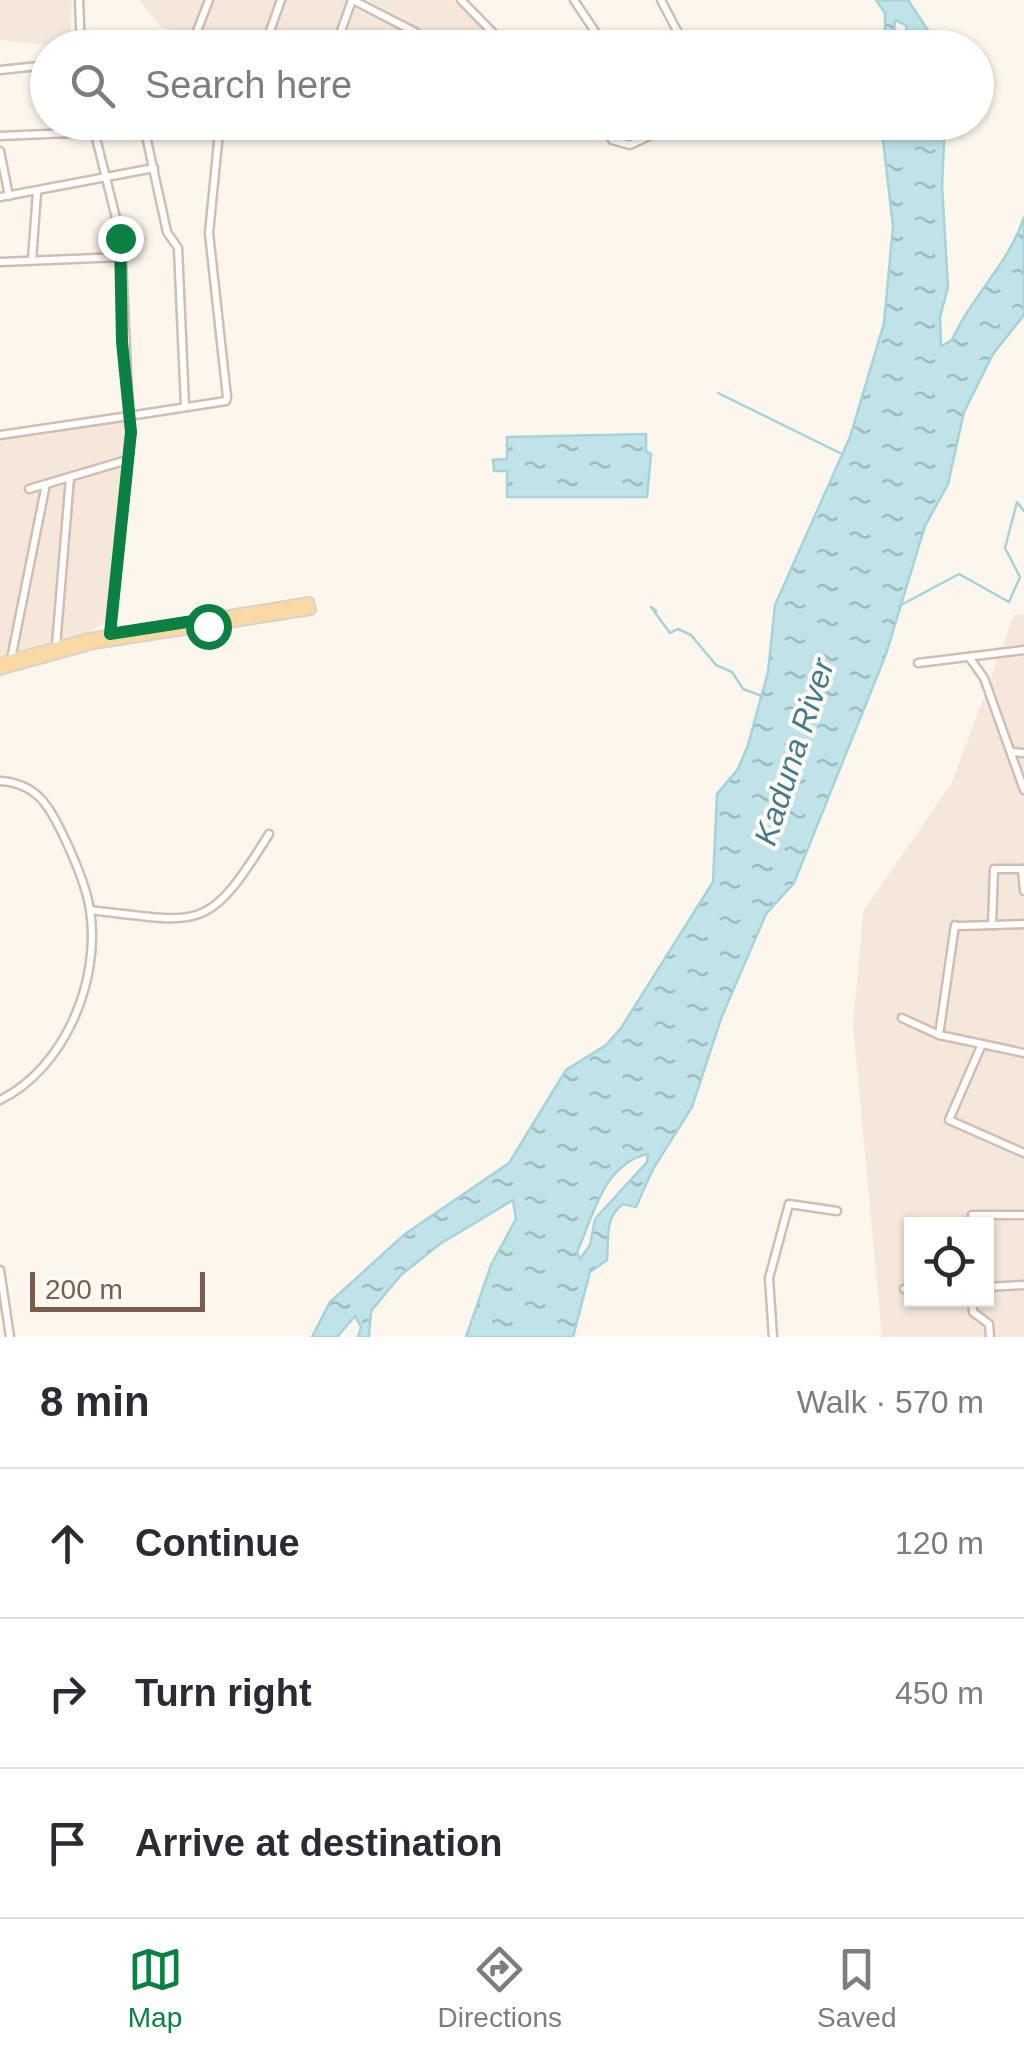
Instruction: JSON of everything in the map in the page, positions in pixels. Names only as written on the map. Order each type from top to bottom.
[{"type":"main road","points":[[0,670],[67,650],[310,602],[310,610]]},
{"type":"main road","points":[[0,662],[110,634],[207,622]]},
{"type":"street","points":[[79,0],[80,30]]},
{"type":"street","points":[[197,30],[209,0]]},
{"type":"street","points":[[270,30],[281,0]]},
{"type":"street","points":[[342,30],[353,0],[411,30]]},
{"type":"street","points":[[574,0],[594,30]]},
{"type":"street","points":[[662,0],[677,30]]},
{"type":"street","points":[[463,1],[491,30]]},
{"type":"street","points":[[0,70],[30,67]]},
{"type":"street","points":[[0,136],[30,133]]},
{"type":"street","points":[[96,140],[122,257],[122,342],[129,416],[110,634]]},
{"type":"street","points":[[147,140],[167,232],[178,248],[186,406]]},
{"type":"street","points":[[0,436],[226,402],[209,233],[218,140]]},
{"type":"street","points":[[612,140],[630,144],[639,140]]},
{"type":"street","points":[[0,151],[4,197],[154,168]]},
{"type":"street","points":[[32,260],[36,192]]},
{"type":"street","points":[[0,262],[122,257]]},
{"type":"street","points":[[29,488],[127,460]]},
{"type":"street","points":[[56,646],[70,476]]},
{"type":"street","points":[[11,659],[46,484]]},
{"type":"street","points":[[918,664],[1024,650]]},
{"type":"street","points":[[970,657],[984,678],[1024,790]]},
{"type":"street","points":[[1013,752],[1024,753]]},
{"type":"street","points":[[0,781],[40,794],[75,861],[90,910],[90,958],[64,1041],[18,1092],[0,1100]]},
{"type":"street","points":[[90,910],[156,918],[200,916],[217,908],[234,890],[269,834]]},
{"type":"street","points":[[992,925],[994,870],[1023,868],[1024,891]]},
{"type":"street","points":[[939,1035],[957,926],[1023,929]]},
{"type":"street","points":[[902,1018],[939,1035],[1024,1052]]},
{"type":"street","points":[[982,1044],[949,1120],[1024,1153]]},
{"type":"street","points":[[773,1337],[769,1278],[789,1204],[837,1211]]},
{"type":"street","points":[[972,1217],[1024,1215]]},
{"type":"street","points":[[0,1270],[10,1337]]},
{"type":"street","points":[[994,1286],[1024,1285]]},
{"type":"street","points":[[973,1307],[989,1324],[990,1337]]},
{"type":"shaded area","points":[[0,0],[72,0],[71,30],[30,30],[30,43],[0,40]]},
{"type":"shaded area","points":[[139,0],[206,0],[194,30],[161,27]]},
{"type":"shaded area","points":[[213,0],[278,0],[267,30],[201,30]]},
{"type":"shaded area","points":[[284,0],[350,0],[338,30],[273,30]]},
{"type":"shaded area","points":[[368,0],[453,0],[484,30],[419,30]]},
{"type":"shaded area","points":[[355,9],[402,30],[347,30]]},
{"type":"shaded area","points":[[127,418],[106,621],[92,631],[0,655],[0,440]]},
{"type":"shaded area","points":[[1014,615],[1024,615],[1024,1337],[882,1337],[853,1026],[863,912],[952,782]]},
{"type":"water","points":[[876,0],[908,0],[928,30],[906,30],[906,25],[895,20],[894,30],[885,30],[885,13]]},
{"type":"water","name":"Kaduna River","points":[[883,140],[944,140],[942,185],[948,287],[940,317],[941,346],[952,340],[1009,250],[1024,217],[1024,315],[993,354],[964,412],[948,484],[925,526],[886,654],[794,883],[766,914],[722,1016],[692,1107],[653,1169],[636,1207],[623,1204],[613,1216],[607,1260],[590,1272],[573,1337],[466,1337],[491,1265],[516,1219],[513,1200],[440,1244],[402,1274],[371,1311],[369,1337],[358,1337],[361,1327],[355,1316],[337,1337],[312,1337],[330,1302],[405,1234],[509,1163],[566,1070],[606,1045],[621,1028],[713,882],[717,794],[738,769],[748,745],[768,672],[775,605],[850,437],[884,323],[893,226]],"holes":[[[648,1154],[647,1162],[595,1219],[590,1245],[580,1259],[577,1252],[610,1180],[633,1159]]]},
{"type":"water","points":[[646,434],[646,451],[651,454],[647,497],[507,497],[507,471],[494,471],[493,460],[507,459],[507,437]]},
{"type":"waterway","points":[[718,393],[842,454]]},
{"type":"waterway","points":[[899,606],[959,574],[1009,602],[1020,577],[1005,548],[1017,502],[1024,511]]},
{"type":"waterway","points":[[656,611],[651,607],[670,633],[678,629],[691,635],[716,665],[732,672],[743,689],[762,696]]},
{"type":"route","points":[[120,238],[124,378],[131,432],[110,634],[206,619],[208,626]]}]
